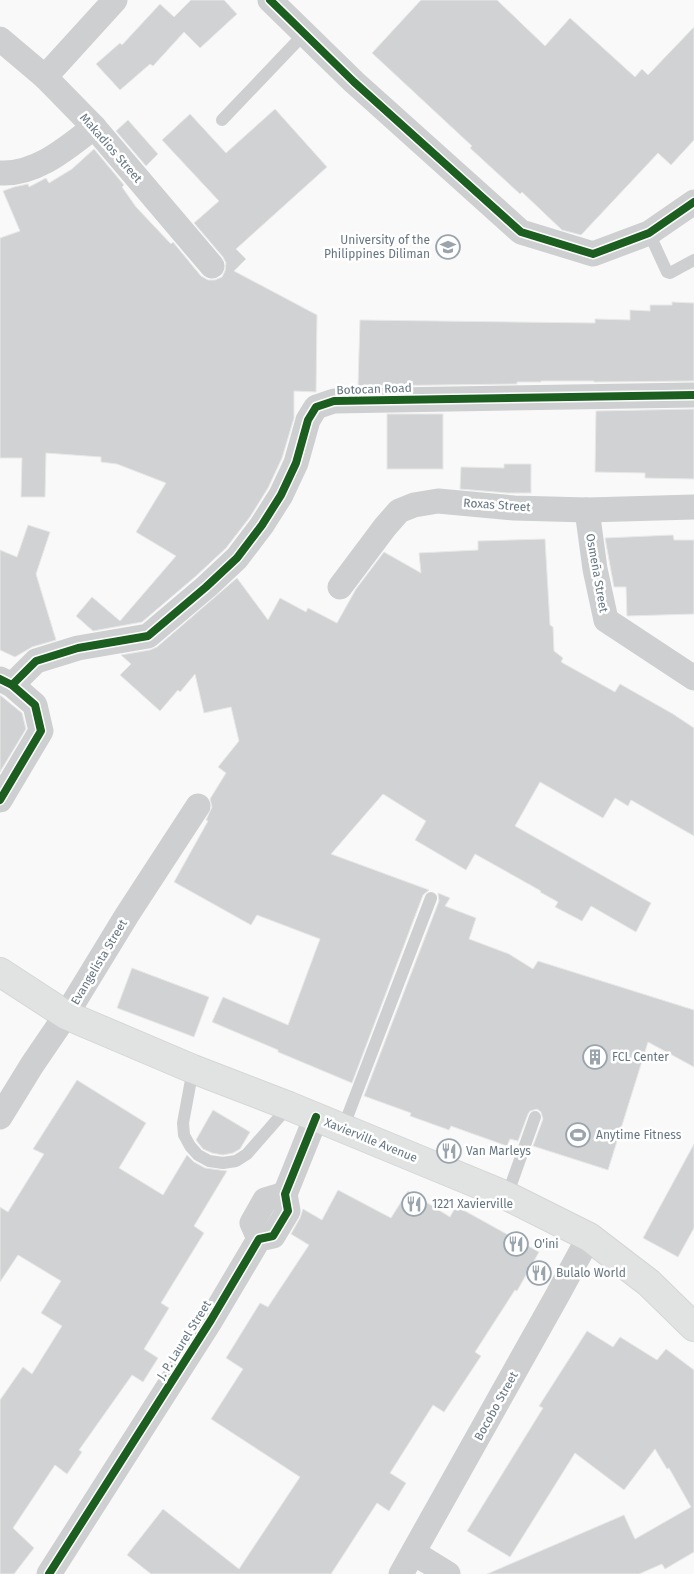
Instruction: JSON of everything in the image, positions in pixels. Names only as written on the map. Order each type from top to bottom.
[{"type":"main road","name":"Xavierville Avenue","points":[[0,972],[66,1015],[193,1069],[289,1106],[507,1196],[589,1237],[649,1283],[694,1327]]},
{"type":"street","points":[[45,77],[114,0]]},
{"type":"street","points":[[270,0],[354,82],[521,232],[593,254],[649,233],[694,202]]},
{"type":"street","name":"Makadios Street","points":[[0,39],[45,77],[94,127],[212,266]]},
{"type":"street","points":[[0,173],[6,174],[34,168],[64,150],[94,127]]},
{"type":"street","name":"Botocan Road","points":[[6,682],[36,660],[78,648],[148,636],[206,587],[237,558],[262,525],[281,495],[296,463],[308,420],[316,407],[334,401],[694,395]]},
{"type":"street","name":"Roxas Street","points":[[340,587],[399,511],[414,505],[438,500],[514,508],[587,510],[694,508]]},
{"type":"street","name":"Osmeña Street","points":[[587,510],[595,569],[606,620],[694,678]]},
{"type":"street","points":[[0,800],[41,731],[35,705],[6,682]]},
{"type":"street","name":"Evangelista Street","points":[[0,1118],[127,915],[198,806]]},
{"type":"street","name":"J. P. Laurel Street","points":[[49,1574],[211,1320],[259,1239],[273,1236],[288,1212],[285,1194],[316,1117]]},
{"type":"street","name":"Bocobo Street","points":[[402,1574],[589,1237]]},
{"type":"street","points":[[414,1553],[448,1574]]},
{"type":"lane","points":[[222,120],[304,34]]},
{"type":"lane","points":[[649,233],[666,272],[670,273],[694,260]]},
{"type":"lane","points":[[343,1128],[431,898]]},
{"type":"lane","points":[[193,1069],[183,1123],[184,1135],[198,1155],[209,1161],[223,1163],[236,1161],[247,1154],[289,1106]]},
{"type":"lane","points":[[507,1196],[535,1117]]},
{"type":"building","points":[[191,0],[224,0],[237,14],[200,48],[184,32],[153,66],[150,64],[120,90],[96,64],[120,43],[122,45],[160,4],[174,17]]},
{"type":"building","points":[[421,0],[497,0],[545,46],[570,18],[635,77],[642,69],[648,75],[694,27],[694,140],[671,165],[658,153],[581,235],[562,230],[522,192],[520,194],[470,148],[472,146],[372,53]]},
{"type":"building","points":[[275,109],[327,167],[236,249],[246,259],[234,271],[317,315],[316,392],[294,391],[294,418],[282,458],[268,488],[250,517],[226,548],[142,622],[93,631],[76,616],[92,597],[120,621],[176,556],[136,532],[166,483],[117,464],[101,462],[101,457],[46,453],[45,497],[21,497],[22,458],[0,458],[0,238],[20,231],[3,191],[28,184],[29,187],[46,178],[49,183],[72,169],[94,149],[124,185],[122,187],[136,207],[171,244],[173,242],[201,276],[208,280],[215,280],[222,277],[226,263],[194,223],[219,201],[162,140],[190,114],[226,153]]},
{"type":"building","points":[[128,120],[158,154],[146,166],[116,131]]},
{"type":"building","points":[[672,302],[694,303],[694,381],[541,381],[517,382],[517,384],[358,386],[360,320],[595,323],[595,319],[630,320],[630,310],[650,311],[650,305],[672,305]]},
{"type":"building","points":[[694,409],[694,479],[645,478],[645,473],[595,472],[596,411]]},
{"type":"building","points":[[387,414],[443,414],[443,469],[387,469]]},
{"type":"building","points":[[504,464],[531,464],[531,493],[460,489],[461,467],[504,468]]},
{"type":"building","points":[[28,525],[50,532],[36,574],[56,640],[32,647],[15,657],[0,650],[0,550],[17,557]]},
{"type":"building","points":[[673,535],[674,540],[694,540],[694,614],[627,616],[626,587],[614,587],[605,538]]},
{"type":"building","points":[[545,539],[550,625],[553,627],[554,651],[563,658],[561,662],[615,692],[620,684],[694,728],[694,836],[631,800],[628,806],[615,798],[603,818],[540,782],[515,826],[651,903],[636,932],[591,906],[582,921],[555,907],[558,902],[541,891],[475,854],[466,870],[415,840],[426,821],[383,794],[331,854],[429,890],[423,895],[352,1083],[212,1022],[223,997],[288,1025],[320,939],[257,915],[251,925],[174,882],[208,821],[206,820],[212,807],[210,799],[226,773],[218,767],[239,741],[231,707],[204,713],[195,674],[160,711],[120,675],[131,664],[121,655],[157,647],[237,578],[268,620],[280,598],[306,612],[308,608],[337,623],[356,589],[384,552],[421,573],[419,553],[478,550],[478,541]]},
{"type":"building","points":[[0,695],[22,713],[26,729],[0,772]]},
{"type":"building","points":[[438,893],[450,898],[445,906],[476,918],[469,939],[509,954],[533,969],[538,961],[694,1010],[694,1067],[648,1042],[608,1170],[533,1146],[543,1119],[541,1112],[537,1109],[530,1111],[528,1114],[518,1141],[510,1139],[507,1146],[451,1126],[449,1130],[410,1116],[411,1113],[364,1096],[439,901]]},
{"type":"building","points":[[132,968],[209,997],[194,1037],[117,1008]]},
{"type":"building","points":[[77,1080],[146,1123],[119,1168],[163,1195],[187,1155],[194,1162],[205,1168],[227,1171],[194,1226],[204,1233],[161,1303],[169,1308],[144,1349],[158,1358],[143,1382],[132,1375],[79,1450],[82,1452],[67,1474],[55,1465],[13,1528],[34,1548],[14,1574],[0,1574],[0,1400],[23,1367],[32,1374],[62,1326],[41,1313],[61,1281],[18,1255],[0,1282],[0,1207],[8,1212],[44,1154],[33,1149]]},
{"type":"building","points":[[213,1110],[250,1132],[240,1149],[223,1155],[212,1153],[203,1149],[196,1140]]},
{"type":"building","points":[[694,1144],[694,1228],[678,1257],[643,1238]]},
{"type":"building","points":[[338,1190],[391,1218],[408,1191],[450,1217],[456,1206],[539,1252],[517,1291],[515,1290],[475,1352],[481,1356],[444,1412],[433,1405],[390,1473],[406,1483],[389,1511],[377,1503],[331,1574],[151,1574],[127,1555],[163,1509],[239,1569],[300,1477],[211,1419],[243,1369],[226,1358],[260,1303],[268,1307],[309,1245],[291,1234],[303,1209],[322,1220]]},
{"type":"building","points":[[587,1331],[613,1347],[620,1337],[657,1360],[666,1349],[694,1370],[694,1552],[665,1569],[662,1564],[639,1574],[487,1574],[624,1515],[635,1539],[691,1507],[669,1468],[667,1469],[655,1449],[624,1490],[575,1453],[510,1557],[467,1531],[543,1408],[539,1406]]},
{"type":"cycle path","points":[[270,0],[354,82],[521,232],[593,254],[649,233],[694,202]]},
{"type":"cycle path","points":[[12,685],[36,661],[78,648],[148,636],[206,587],[237,558],[262,525],[281,495],[296,463],[308,420],[316,407],[334,401],[694,395]]},
{"type":"cycle path","points":[[0,679],[12,685],[35,705],[41,731],[0,800]]},
{"type":"cycle path","points":[[49,1574],[211,1320],[259,1239],[273,1236],[288,1211],[285,1194],[316,1117]]},
{"type":"place","name":"University of the Philippines Diliman","points":[[448,247]]},
{"type":"place","name":"FCL Center","points":[[595,1057]]},
{"type":"place","name":"Anytime Fitness","points":[[578,1135]]},
{"type":"place","name":"Van Marleys","points":[[449,1151]]},
{"type":"place","name":"1221 Xavierville","points":[[414,1204]]},
{"type":"place","name":"O'ini","points":[[516,1244]]},
{"type":"place","name":"Bulalo World","points":[[539,1273]]}]
